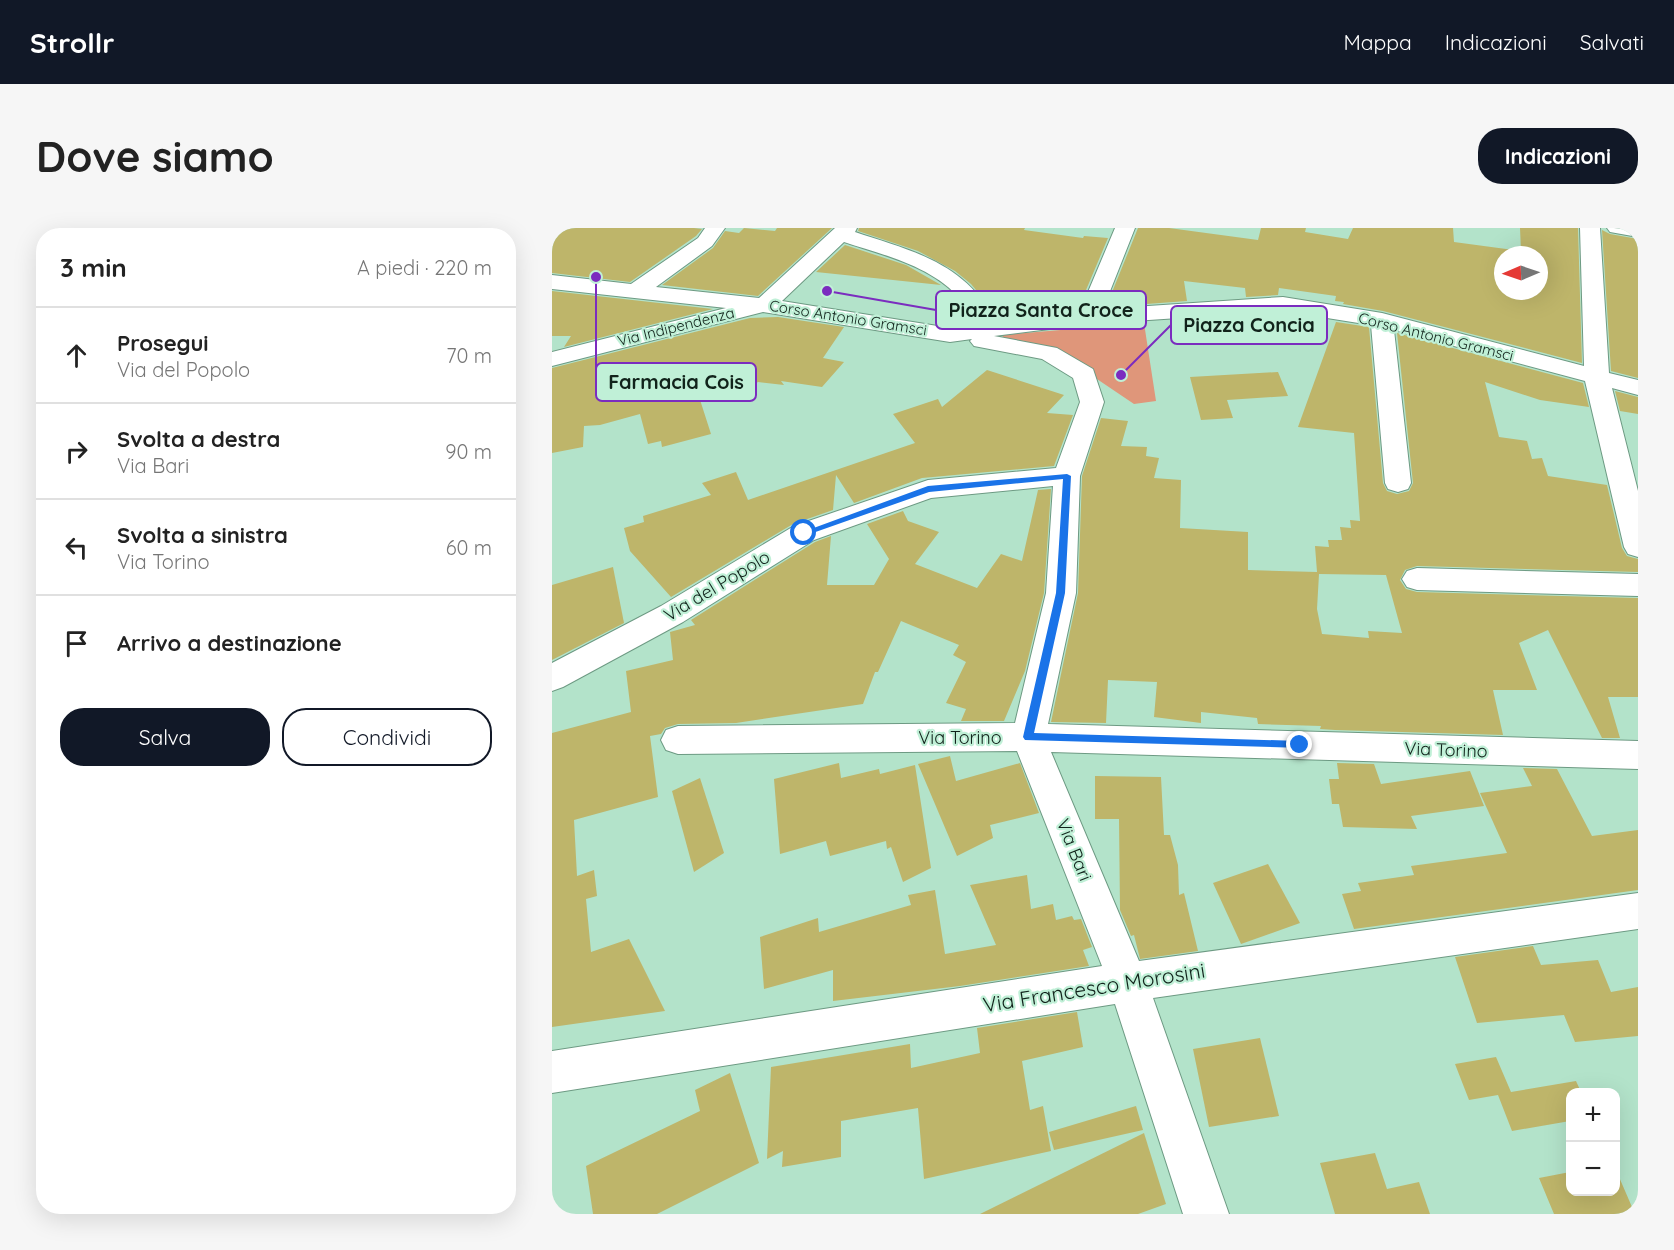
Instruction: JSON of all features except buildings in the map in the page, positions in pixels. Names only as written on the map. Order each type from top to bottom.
[{"type":"street","points":[[634,292],[705,242],[715,228]]},
{"type":"street","points":[[1089,317],[1125,228]]},
{"type":"street","points":[[1590,228],[1597,379],[1638,547]]},
{"type":"street","points":[[1617,228],[1638,231]]},
{"type":"street","points":[[764,304],[844,231],[944,275],[969,297],[987,330]]},
{"type":"street","name":"Corso Antonio Gramsci","points":[[553,281],[634,292],[764,304],[875,320],[950,335],[1089,317],[1283,304],[1382,320],[1597,379],[1638,388]]},
{"type":"street","name":"Via Indipendenza","points":[[552,359],[764,304]]},
{"type":"street","points":[[1382,320],[1398,483]]},
{"type":"street","points":[[950,335],[1049,353],[1083,374],[1092,402],[1067,476],[1061,593],[1028,737]]},
{"type":"street","name":"Via del Popolo","points":[[552,678],[672,614],[804,533],[928,489],[1067,476]]},
{"type":"street","points":[[1417,579],[1638,585]]},
{"type":"street","name":"Via Torino","points":[[678,740],[1028,737],[1638,755]]},
{"type":"street","name":"Via Bari","points":[[1028,737],[1128,982],[1206,1214]]},
{"type":"street","name":"Via Francesco Morosini","points":[[552,1072],[1128,982],[1638,911]]},
{"type":"shaded area","points":[[1144,323],[1156,401],[1134,404],[1051,348],[1005,342],[1002,335]]},
{"type":"place","name":"Farmacia Cois","points":[[596,277]]},
{"type":"place","name":"Piazza Santa Croce","points":[[827,291]]},
{"type":"place","name":"Piazza Concia","points":[[1121,375]]},
{"type":"route","points":[[804,533],[928,489],[1067,476],[1061,593],[1028,737],[1300,745]]}]
